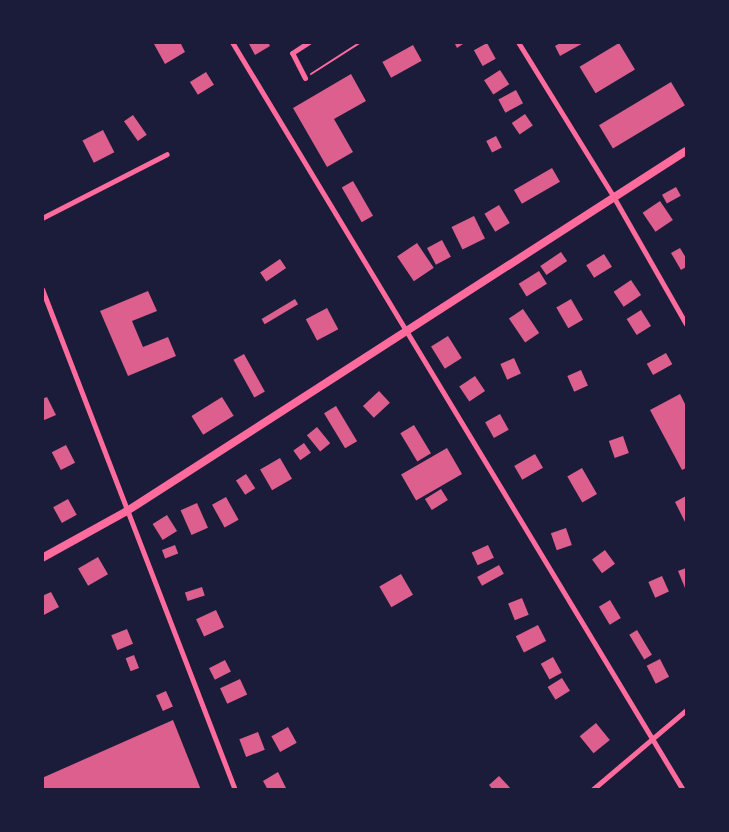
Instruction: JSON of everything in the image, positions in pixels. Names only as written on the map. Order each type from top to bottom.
[{"type":"street","points":[[232,42],[683,790]]},
{"type":"street","points":[[305,78],[292,53],[309,42]]},
{"type":"street","points":[[518,42],[613,196],[686,324]]},
{"type":"street","points":[[42,558],[127,511],[404,330],[686,151]]},
{"type":"street","points":[[42,218],[167,154]]},
{"type":"street","points":[[42,289],[235,790]]},
{"type":"street","points":[[592,790],[686,710]]},
{"type":"path","points":[[305,78],[360,42]]},
{"type":"building","points":[[156,42],[180,42],[185,52],[165,64],[154,44]]},
{"type":"building","points":[[248,42],[268,42],[270,46],[255,55]]},
{"type":"building","points":[[454,42],[466,42],[457,48]]},
{"type":"building","points":[[562,42],[585,42],[560,56],[555,46]]},
{"type":"building","points":[[487,43],[496,59],[483,66],[474,50]]},
{"type":"building","points":[[619,43],[635,70],[596,93],[580,67]]},
{"type":"building","points":[[413,45],[422,61],[391,78],[382,62]]},
{"type":"building","points":[[500,70],[509,84],[493,95],[484,80]]},
{"type":"building","points":[[206,72],[214,85],[198,95],[190,82]]},
{"type":"building","points":[[351,74],[366,101],[334,119],[353,152],[327,167],[293,108]]},
{"type":"building","points":[[671,82],[685,105],[613,148],[599,125]]},
{"type":"building","points":[[516,90],[523,103],[505,113],[498,99]]},
{"type":"building","points":[[525,114],[533,126],[520,135],[512,123]]},
{"type":"building","points":[[133,115],[147,135],[138,141],[124,121]]},
{"type":"building","points":[[103,130],[114,152],[94,163],[83,140]]},
{"type":"building","points":[[496,136],[502,148],[492,153],[486,141]]},
{"type":"building","points":[[552,168],[560,182],[522,204],[514,190]]},
{"type":"building","points":[[353,181],[373,216],[362,222],[342,188]]},
{"type":"building","points":[[676,187],[681,196],[667,204],[662,195]]},
{"type":"building","points":[[660,201],[673,220],[655,232],[643,213]]},
{"type":"building","points":[[499,205],[510,223],[495,232],[484,214]]},
{"type":"building","points":[[474,216],[485,238],[462,249],[452,227]]},
{"type":"building","points":[[442,240],[451,257],[436,265],[427,248]]},
{"type":"building","points":[[417,243],[434,268],[414,281],[397,256]]},
{"type":"building","points":[[680,248],[686,258],[686,267],[681,270],[671,253]]},
{"type":"building","points":[[561,252],[567,261],[546,275],[540,266]]},
{"type":"building","points":[[604,254],[612,267],[594,278],[586,265]]},
{"type":"building","points":[[280,259],[286,268],[266,282],[260,272]]},
{"type":"building","points":[[539,271],[547,284],[527,296],[519,284]]},
{"type":"building","points":[[631,280],[641,295],[624,307],[614,292]]},
{"type":"building","points":[[148,291],[157,311],[132,321],[143,347],[168,337],[176,356],[128,376],[100,311]]},
{"type":"building","points":[[295,299],[298,304],[265,324],[262,319]]},
{"type":"building","points":[[571,299],[583,320],[568,328],[556,308]]},
{"type":"building","points":[[327,308],[338,329],[317,340],[306,319]]},
{"type":"building","points":[[523,309],[539,333],[525,343],[509,319]]},
{"type":"building","points":[[641,310],[651,326],[637,335],[627,319]]},
{"type":"building","points":[[448,336],[462,358],[445,369],[431,347]]},
{"type":"building","points":[[666,353],[672,364],[653,375],[647,364]]},
{"type":"building","points":[[244,354],[265,392],[254,397],[234,360]]},
{"type":"building","points":[[514,358],[521,374],[507,380],[500,364]]},
{"type":"building","points":[[581,370],[588,386],[574,392],[567,376]]},
{"type":"building","points":[[475,376],[485,391],[469,402],[459,387]]},
{"type":"building","points":[[379,391],[390,403],[374,418],[363,406]]},
{"type":"building","points":[[680,394],[686,406],[686,468],[682,470],[650,410]]},
{"type":"building","points":[[47,397],[56,415],[42,421],[42,399]]},
{"type":"building","points":[[222,397],[234,416],[203,435],[191,416]]},
{"type":"building","points":[[336,406],[357,441],[345,448],[324,413]]},
{"type":"building","points":[[500,414],[509,430],[494,438],[485,422]]},
{"type":"building","points":[[414,425],[431,453],[417,462],[400,433]]},
{"type":"building","points":[[317,427],[330,443],[320,452],[307,435]]},
{"type":"building","points":[[623,436],[629,453],[615,458],[609,441]]},
{"type":"building","points":[[304,443],[311,453],[300,460],[293,450]]},
{"type":"building","points":[[66,445],[75,463],[61,470],[52,452]]},
{"type":"building","points":[[447,448],[462,474],[416,500],[401,475]]},
{"type":"building","points":[[535,454],[543,468],[522,480],[514,466]]},
{"type":"building","points":[[280,458],[292,479],[272,490],[260,470]]},
{"type":"building","points":[[582,468],[597,494],[582,502],[567,476]]},
{"type":"building","points":[[246,474],[255,488],[245,495],[236,481]]},
{"type":"building","points":[[441,489],[448,500],[432,510],[425,499]]},
{"type":"building","points":[[686,496],[686,524],[675,502]]},
{"type":"building","points":[[226,497],[239,520],[225,527],[212,505]]},
{"type":"building","points":[[68,499],[77,515],[62,523],[53,507]]},
{"type":"building","points":[[197,503],[208,528],[192,535],[181,510]]},
{"type":"building","points":[[167,515],[177,531],[163,540],[153,524]]},
{"type":"building","points":[[566,528],[572,545],[557,550],[551,533]]},
{"type":"building","points":[[175,545],[178,553],[165,558],[162,550]]},
{"type":"building","points":[[488,545],[494,558],[478,565],[472,553]]},
{"type":"building","points":[[605,550],[615,564],[602,573],[592,559]]},
{"type":"building","points":[[98,557],[108,574],[88,586],[78,568]]},
{"type":"building","points":[[499,565],[504,574],[482,586],[477,577]]},
{"type":"building","points":[[686,568],[686,587],[685,588],[678,571]]},
{"type":"building","points":[[401,574],[413,595],[391,607],[379,586]]},
{"type":"building","points":[[662,576],[669,592],[655,598],[648,582]]},
{"type":"building","points":[[202,587],[205,596],[188,601],[185,593]]},
{"type":"building","points":[[51,592],[59,607],[42,616],[42,596]]},
{"type":"building","points":[[522,598],[529,615],[515,620],[508,604]]},
{"type":"building","points":[[610,600],[621,618],[610,625],[599,607]]},
{"type":"building","points":[[216,610],[224,627],[204,637],[196,619]]},
{"type":"building","points":[[538,625],[546,641],[524,652],[516,636]]},
{"type":"building","points":[[127,629],[133,644],[117,650],[111,635]]},
{"type":"building","points":[[637,630],[652,655],[644,659],[629,635]]},
{"type":"building","points":[[134,655],[139,668],[131,671],[126,658]]},
{"type":"building","points":[[553,657],[562,673],[549,680],[541,664]]},
{"type":"building","points":[[660,659],[669,677],[656,684],[647,666]]},
{"type":"building","points":[[225,660],[231,672],[215,680],[209,668]]},
{"type":"building","points":[[562,678],[570,691],[556,700],[548,687]]},
{"type":"building","points":[[240,679],[247,694],[227,704],[220,688]]},
{"type":"building","points":[[166,691],[173,707],[163,711],[156,695]]},
{"type":"building","points":[[173,720],[201,790],[42,790],[42,778]]},
{"type":"building","points":[[596,723],[610,740],[594,753],[580,736]]},
{"type":"building","points":[[288,727],[297,743],[280,752],[271,736]]},
{"type":"building","points":[[258,732],[265,750],[246,757],[239,739]]},
{"type":"building","points":[[278,772],[287,790],[268,790],[263,781]]},
{"type":"building","points":[[499,776],[512,790],[493,790],[489,785]]}]
